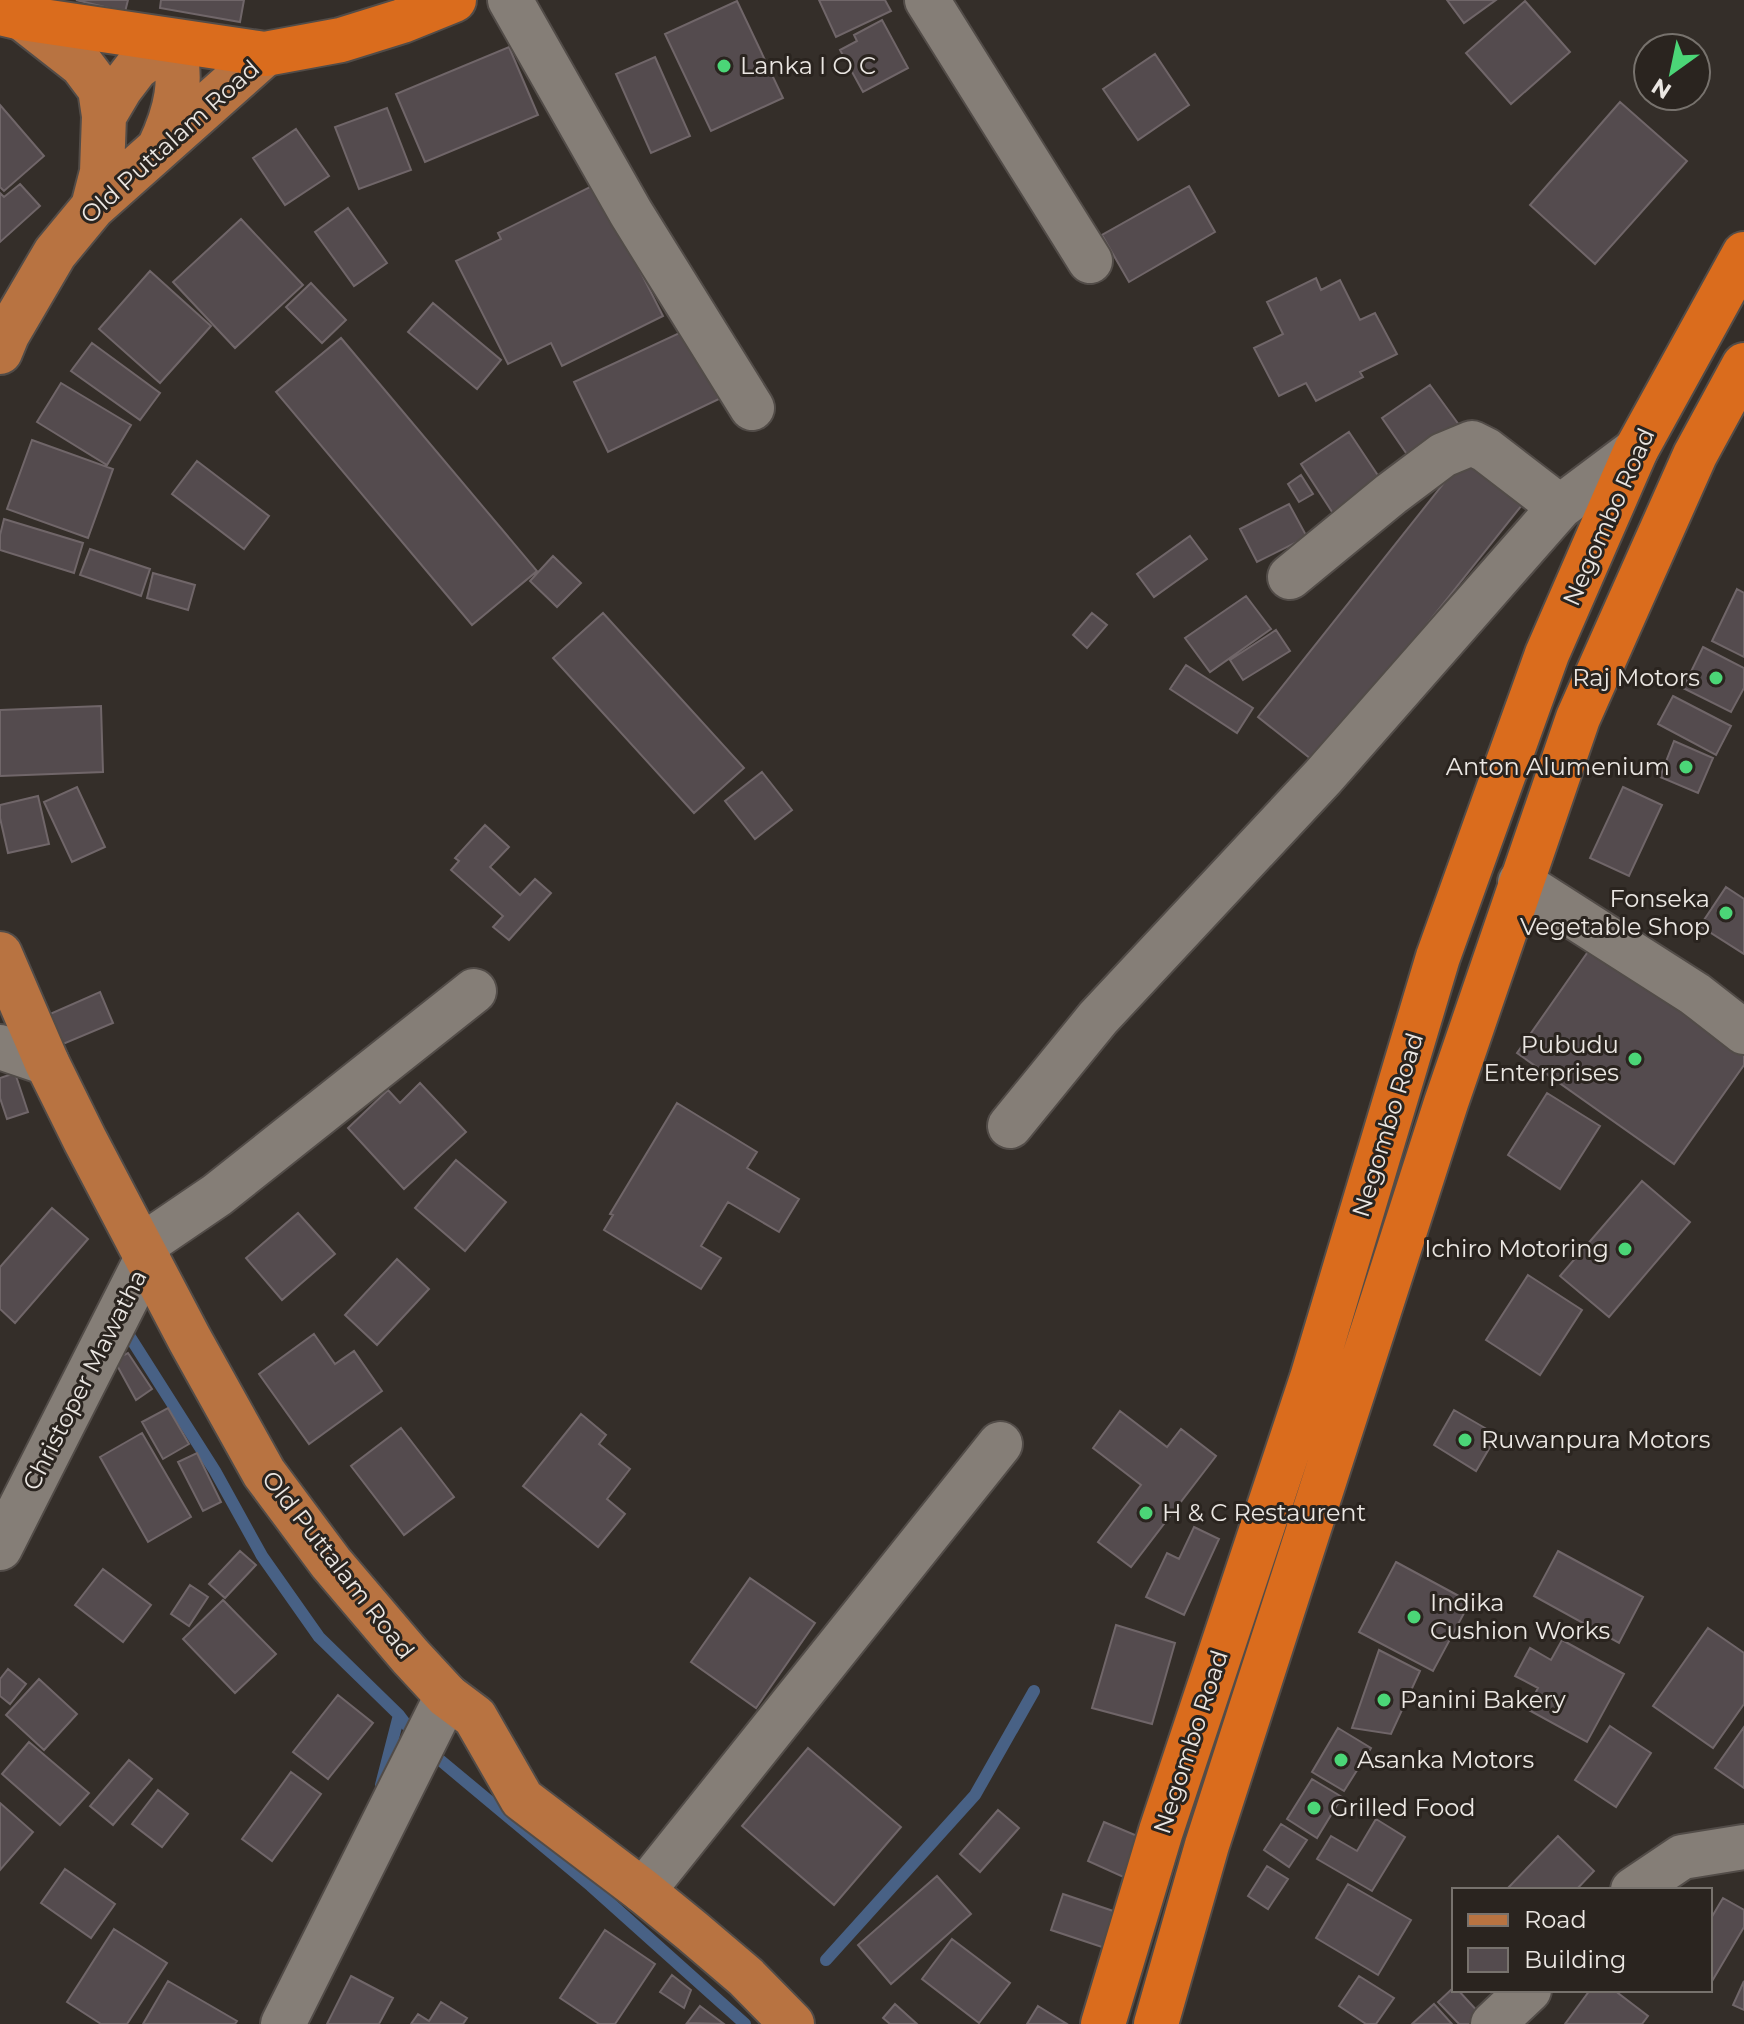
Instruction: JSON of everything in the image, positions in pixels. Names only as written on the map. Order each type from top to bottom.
[{"type":"highway","points":[[11,16],[265,54],[341,40],[402,21],[454,0]]},
{"type":"highway","name":"Negombo Road","points":[[1103,2024],[1161,1831],[1312,1378],[1438,957],[1547,654],[1636,450],[1744,254]]},
{"type":"highway","name":"Negombo Road","points":[[1156,2024],[1217,1815],[1441,1118],[1578,718],[1695,455],[1744,365]]},
{"type":"main road","points":[[11,16],[82,65],[100,89],[104,116],[102,172],[93,207]]},
{"type":"main road","points":[[104,116],[136,68],[172,41],[179,86],[170,125],[158,150]]},
{"type":"main road","name":"Old Puttalam Road","points":[[0,352],[55,253],[93,207],[265,54]]},
{"type":"main road","name":"Old Puttalam Road","points":[[0,954],[47,1063],[190,1340],[264,1473],[331,1563],[410,1656],[447,1696],[475,1717],[522,1799],[643,1891],[746,1977],[792,2024]]},
{"type":"street","points":[[510,0],[631,213],[752,408]]},
{"type":"street","points":[[927,0],[1090,261]]},
{"type":"street","points":[[1290,577],[1443,455],[1472,443],[1486,450],[1560,507]]},
{"type":"street","points":[[1010,1126],[1098,1018],[1323,777],[1560,507],[1636,450]]},
{"type":"street","points":[[1520,882],[1695,994],[1744,1032]]},
{"type":"street","points":[[145,1251],[474,991]]},
{"type":"street","points":[[0,1047],[47,1063]]},
{"type":"street","name":"Christoper Mawatha","points":[[0,1548],[145,1251]]},
{"type":"street","points":[[643,1891],[1000,1444]]},
{"type":"street","points":[[283,2024],[447,1696]]},
{"type":"street","points":[[1636,1888],[1682,1857],[1744,1847]]},
{"type":"street","points":[[1493,2024],[1527,1992]]},
{"type":"building","points":[[76,0],[128,0],[125,12]]},
{"type":"building","points":[[161,0],[244,0],[240,22],[160,8]]},
{"type":"building","points":[[819,0],[885,0],[891,11],[836,37]]},
{"type":"building","points":[[1447,0],[1496,0],[1464,23]]},
{"type":"building","name":"Lanka I O C","points":[[737,1],[783,98],[711,131],[665,34]]},
{"type":"building","points":[[1525,1],[1570,52],[1511,104],[1466,53]]},
{"type":"building","points":[[882,20],[908,68],[863,92],[840,50],[857,41],[854,35]]},
{"type":"building","points":[[509,47],[538,115],[425,162],[396,94]]},
{"type":"building","points":[[1155,54],[1189,105],[1138,140],[1103,89]]},
{"type":"building","points":[[655,57],[690,136],[651,153],[616,74]]},
{"type":"building","points":[[1620,102],[1687,161],[1595,264],[1530,205]]},
{"type":"building","points":[[0,105],[44,156],[4,191],[0,187]]},
{"type":"building","points":[[387,108],[411,170],[359,189],[335,127]]},
{"type":"building","points":[[296,129],[329,176],[285,205],[253,158]]},
{"type":"building","points":[[20,184],[40,206],[0,242],[0,193],[4,197]]},
{"type":"building","points":[[596,184],[663,316],[562,366],[551,343],[508,364],[456,261],[501,239],[498,233]]},
{"type":"building","points":[[1189,186],[1215,232],[1129,282],[1102,235]]},
{"type":"building","points":[[348,208],[387,263],[354,286],[315,232]]},
{"type":"building","points":[[241,219],[303,285],[235,348],[173,282]]},
{"type":"building","points":[[150,271],[211,326],[160,383],[99,329]]},
{"type":"building","points":[[1316,278],[1321,290],[1340,280],[1360,320],[1375,313],[1397,354],[1360,372],[1363,377],[1316,401],[1306,383],[1279,396],[1254,348],[1283,334],[1267,302]]},
{"type":"building","points":[[311,283],[346,320],[322,343],[286,307]]},
{"type":"building","points":[[433,303],[501,360],[477,389],[408,332]]},
{"type":"building","points":[[688,329],[721,398],[608,452],[574,382]]},
{"type":"building","points":[[341,338],[537,571],[472,625],[276,392]]},
{"type":"building","points":[[92,343],[160,393],[140,420],[71,371]]},
{"type":"building","points":[[61,383],[131,425],[107,465],[37,422]]},
{"type":"building","points":[[1430,385],[1462,429],[1413,463],[1382,418]]},
{"type":"building","points":[[1349,432],[1385,486],[1336,518],[1301,464]]},
{"type":"building","points":[[32,440],[113,469],[88,538],[7,509]]},
{"type":"building","points":[[1463,459],[1522,505],[1316,763],[1258,717]]},
{"type":"building","points":[[197,461],[269,516],[244,549],[172,494]]},
{"type":"building","points":[[1301,475],[1313,494],[1299,502],[1288,484]]},
{"type":"building","points":[[1289,504],[1307,537],[1257,562],[1240,529]]},
{"type":"building","points":[[4,519],[83,543],[74,573],[0,550]]},
{"type":"building","points":[[1190,536],[1207,559],[1154,597],[1137,574]]},
{"type":"building","points":[[90,549],[150,569],[141,596],[80,575]]},
{"type":"building","points":[[553,556],[581,583],[557,607],[530,581]]},
{"type":"building","points":[[153,573],[195,585],[188,610],[147,598]]},
{"type":"building","points":[[1737,589],[1744,593],[1744,657],[1712,641]]},
{"type":"building","points":[[1246,596],[1271,629],[1210,672],[1185,638]]},
{"type":"building","points":[[603,613],[744,768],[694,813],[553,658]]},
{"type":"building","points":[[1092,613],[1107,625],[1087,648],[1073,635]]},
{"type":"building","points":[[1276,630],[1290,651],[1243,680],[1230,660]]},
{"type":"building","name":"Raj Motors","points":[[1703,647],[1744,668],[1744,688],[1731,712],[1683,688]]},
{"type":"building","points":[[1186,665],[1253,708],[1237,733],[1170,689]]},
{"type":"building","points":[[1673,696],[1731,726],[1716,755],[1658,724]]},
{"type":"building","points":[[101,706],[103,772],[0,776],[0,710]]},
{"type":"building","name":"Anton Alumenium","points":[[1674,741],[1713,758],[1698,793],[1660,777]]},
{"type":"building","points":[[762,772],[792,810],[755,839],[725,801]]},
{"type":"building","points":[[77,787],[105,847],[72,862],[44,802]]},
{"type":"building","points":[[1623,787],[1662,805],[1629,876],[1590,858]]},
{"type":"building","points":[[38,796],[49,844],[8,853],[0,805]]},
{"type":"building","points":[[485,825],[509,847],[490,867],[520,895],[535,879],[551,893],[509,940],[493,927],[503,916],[451,870],[459,861],[455,858]]},
{"type":"building","name":"Fonseka Vegetable Shop","points":[[1726,887],[1744,899],[1744,954],[1700,926]]},
{"type":"building","name":"Pubudu Enterprises","points":[[1592,946],[1744,1054],[1744,1065],[1674,1164],[1517,1053]]},
{"type":"building","points":[[100,992],[113,1023],[63,1044],[50,1014]]},
{"type":"building","points":[[15,1073],[28,1112],[7,1119],[0,1098],[0,1078]]},
{"type":"building","points":[[420,1083],[466,1132],[404,1189],[348,1128],[388,1090],[400,1103]]},
{"type":"building","points":[[1547,1093],[1600,1126],[1560,1189],[1508,1155]]},
{"type":"building","points":[[677,1103],[757,1152],[747,1168],[799,1199],[779,1232],[728,1202],[701,1246],[721,1258],[701,1289],[604,1230],[613,1215],[610,1214]]},
{"type":"building","points":[[456,1160],[506,1202],[465,1251],[415,1208]]},
{"type":"building","name":"Ichiro Motoring","points":[[1642,1181],[1690,1222],[1609,1317],[1560,1276]]},
{"type":"building","points":[[52,1208],[88,1239],[15,1323],[0,1309],[0,1267]]},
{"type":"building","points":[[298,1213],[335,1254],[282,1300],[246,1258]]},
{"type":"building","points":[[397,1259],[429,1289],[377,1345],[345,1315]]},
{"type":"building","points":[[1528,1275],[1582,1310],[1540,1375],[1486,1340]]},
{"type":"building","points":[[314,1334],[335,1364],[354,1351],[382,1391],[309,1444],[259,1374]]},
{"type":"building","points":[[128,1353],[152,1389],[136,1400],[114,1360]]},
{"type":"building","points":[[168,1408],[189,1444],[163,1459],[142,1422]]},
{"type":"building","name":"Ruwanpura Motors","points":[[1454,1410],[1497,1435],[1476,1471],[1434,1445]]},
{"type":"building","name":"H & C Restaurent","points":[[1120,1411],[1167,1447],[1181,1429],[1216,1456],[1131,1567],[1098,1542],[1141,1485],[1093,1448]]},
{"type":"building","points":[[581,1414],[606,1435],[599,1444],[630,1469],[607,1499],[625,1514],[598,1547],[523,1486]]},
{"type":"building","points":[[401,1428],[454,1497],[404,1535],[351,1466]]},
{"type":"building","points":[[142,1433],[191,1517],[148,1542],[100,1457]]},
{"type":"building","points":[[197,1453],[221,1502],[203,1511],[178,1462]]},
{"type":"building","points":[[1194,1527],[1219,1539],[1184,1615],[1146,1597],[1167,1553],[1179,1559]]},
{"type":"building","points":[[240,1551],[256,1565],[225,1598],[209,1584]]},
{"type":"building","points":[[1558,1551],[1643,1597],[1619,1643],[1534,1596]]},
{"type":"building","name":"Indika Cushion Works","points":[[1396,1562],[1470,1602],[1433,1671],[1359,1632]]},
{"type":"building","points":[[103,1569],[151,1605],[123,1642],[75,1605]]},
{"type":"building","points":[[750,1578],[815,1623],[756,1708],[691,1662]]},
{"type":"building","points":[[190,1585],[208,1597],[189,1626],[171,1614]]},
{"type":"building","points":[[223,1600],[276,1654],[235,1693],[183,1639]]},
{"type":"building","points":[[1116,1625],[1175,1643],[1152,1724],[1092,1708]]},
{"type":"building","points":[[1708,1628],[1744,1653],[1744,1704],[1713,1748],[1653,1706]]},
{"type":"building","points":[[1562,1640],[1624,1674],[1587,1742],[1527,1709],[1538,1688],[1515,1676],[1530,1648],[1551,1660]]},
{"type":"building","name":"Panini Bakery","points":[[1379,1650],[1420,1671],[1391,1734],[1352,1728]]},
{"type":"building","points":[[8,1669],[26,1684],[10,1704],[0,1696],[0,1679]]},
{"type":"building","points":[[39,1679],[77,1714],[44,1750],[6,1715]]},
{"type":"building","points":[[338,1695],[373,1723],[328,1779],[293,1752]]},
{"type":"building","points":[[1610,1726],[1651,1753],[1616,1807],[1575,1780]]},
{"type":"building","points":[[1744,1727],[1744,1788],[1715,1768]]},
{"type":"building","name":"Asanka Motors","points":[[1338,1728],[1371,1748],[1344,1791],[1312,1772]]},
{"type":"building","points":[[29,1742],[89,1793],[60,1825],[2,1774]]},
{"type":"building","points":[[808,1748],[901,1827],[834,1905],[742,1826]]},
{"type":"building","points":[[129,1760],[152,1779],[113,1825],[90,1806]]},
{"type":"building","points":[[291,1772],[321,1794],[272,1861],[242,1839]]},
{"type":"building","name":"Grilled Food","points":[[1312,1779],[1342,1797],[1317,1838],[1287,1819]]},
{"type":"building","points":[[158,1790],[188,1814],[162,1847],[132,1824]]},
{"type":"building","points":[[0,1803],[33,1832],[0,1870]]},
{"type":"building","points":[[998,1810],[1019,1828],[980,1872],[960,1854]]},
{"type":"building","points":[[1376,1819],[1405,1837],[1372,1891],[1317,1859],[1331,1836],[1357,1851]]},
{"type":"building","points":[[1104,1822],[1147,1840],[1130,1880],[1088,1861]]},
{"type":"building","points":[[1281,1824],[1307,1840],[1289,1867],[1264,1850]]},
{"type":"building","points":[[1558,1836],[1594,1871],[1578,1888],[1508,1888]]},
{"type":"building","points":[[1267,1866],[1288,1879],[1268,1909],[1248,1896]]},
{"type":"building","points":[[65,1869],[115,1904],[91,1938],[41,1903]]},
{"type":"building","points":[[937,1876],[971,1914],[891,1984],[858,1945]]},
{"type":"building","points":[[1348,1884],[1411,1920],[1378,1975],[1316,1938]]},
{"type":"building","points":[[1063,1894],[1128,1916],[1117,1952],[1051,1930]]},
{"type":"building","points":[[1723,1898],[1744,1910],[1744,1927],[1712,1981],[1712,1917]]},
{"type":"building","points":[[114,1929],[167,1963],[127,2024],[101,2024],[67,2002]]},
{"type":"building","points":[[605,1930],[655,1964],[615,2024],[599,2024],[560,1998]]},
{"type":"building","points":[[952,1939],[1010,1983],[979,2023],[922,1979]]},
{"type":"building","points":[[672,1975],[691,1990],[684,2008],[660,1992]]},
{"type":"building","points":[[351,1976],[393,1998],[379,2024],[327,2024]]},
{"type":"building","points":[[1359,1976],[1394,1998],[1376,2024],[1366,2024],[1339,2006]]},
{"type":"building","points":[[168,1981],[237,2021],[235,2024],[143,2024]]},
{"type":"building","points":[[1744,1981],[1744,2010],[1733,2005]]},
{"type":"building","points":[[1452,1989],[1452,1992],[1460,1992],[1481,2015],[1472,2024],[1459,2024],[1438,2002]]},
{"type":"building","points":[[1589,1992],[1617,1992],[1648,2016],[1642,2024],[1565,2024]]},
{"type":"building","points":[[441,2002],[467,2018],[463,2024],[411,2024],[418,2014],[429,2021]]},
{"type":"building","points":[[895,2004],[917,2024],[890,2024],[883,2018]]},
{"type":"building","points":[[1434,2004],[1452,2024],[1412,2024]]},
{"type":"building","points":[[700,2006],[724,2024],[687,2023]]},
{"type":"building","points":[[1038,2006],[1067,2024],[1027,2024]]},
{"type":"waterway","points":[[123,1326],[215,1471],[262,1556],[319,1637],[399,1715],[414,1735]]},
{"type":"waterway","points":[[826,1960],[975,1795],[1034,1691]]},
{"type":"waterway","points":[[381,1785],[399,1715]]},
{"type":"waterway","points":[[434,1755],[591,1886],[745,2024]]},
{"type":"place","name":"Lanka I O C","points":[[724,66]]},
{"type":"place","name":"Raj Motors","points":[[1716,678]]},
{"type":"place","name":"Anton Alumenium","points":[[1686,767]]},
{"type":"place","name":"Fonseka Vegetable Shop","points":[[1726,913]]},
{"type":"place","name":"Pubudu Enterprises","points":[[1635,1059]]},
{"type":"place","name":"Ichiro Motoring","points":[[1625,1249]]},
{"type":"place","name":"Ruwanpura Motors","points":[[1465,1440]]},
{"type":"place","name":"H & C Restaurent","points":[[1146,1513]]},
{"type":"place","name":"Indika Cushion Works","points":[[1414,1617]]},
{"type":"place","name":"Panini Bakery","points":[[1384,1700]]},
{"type":"place","name":"Asanka Motors","points":[[1341,1760]]},
{"type":"place","name":"Grilled Food","points":[[1314,1808]]}]
